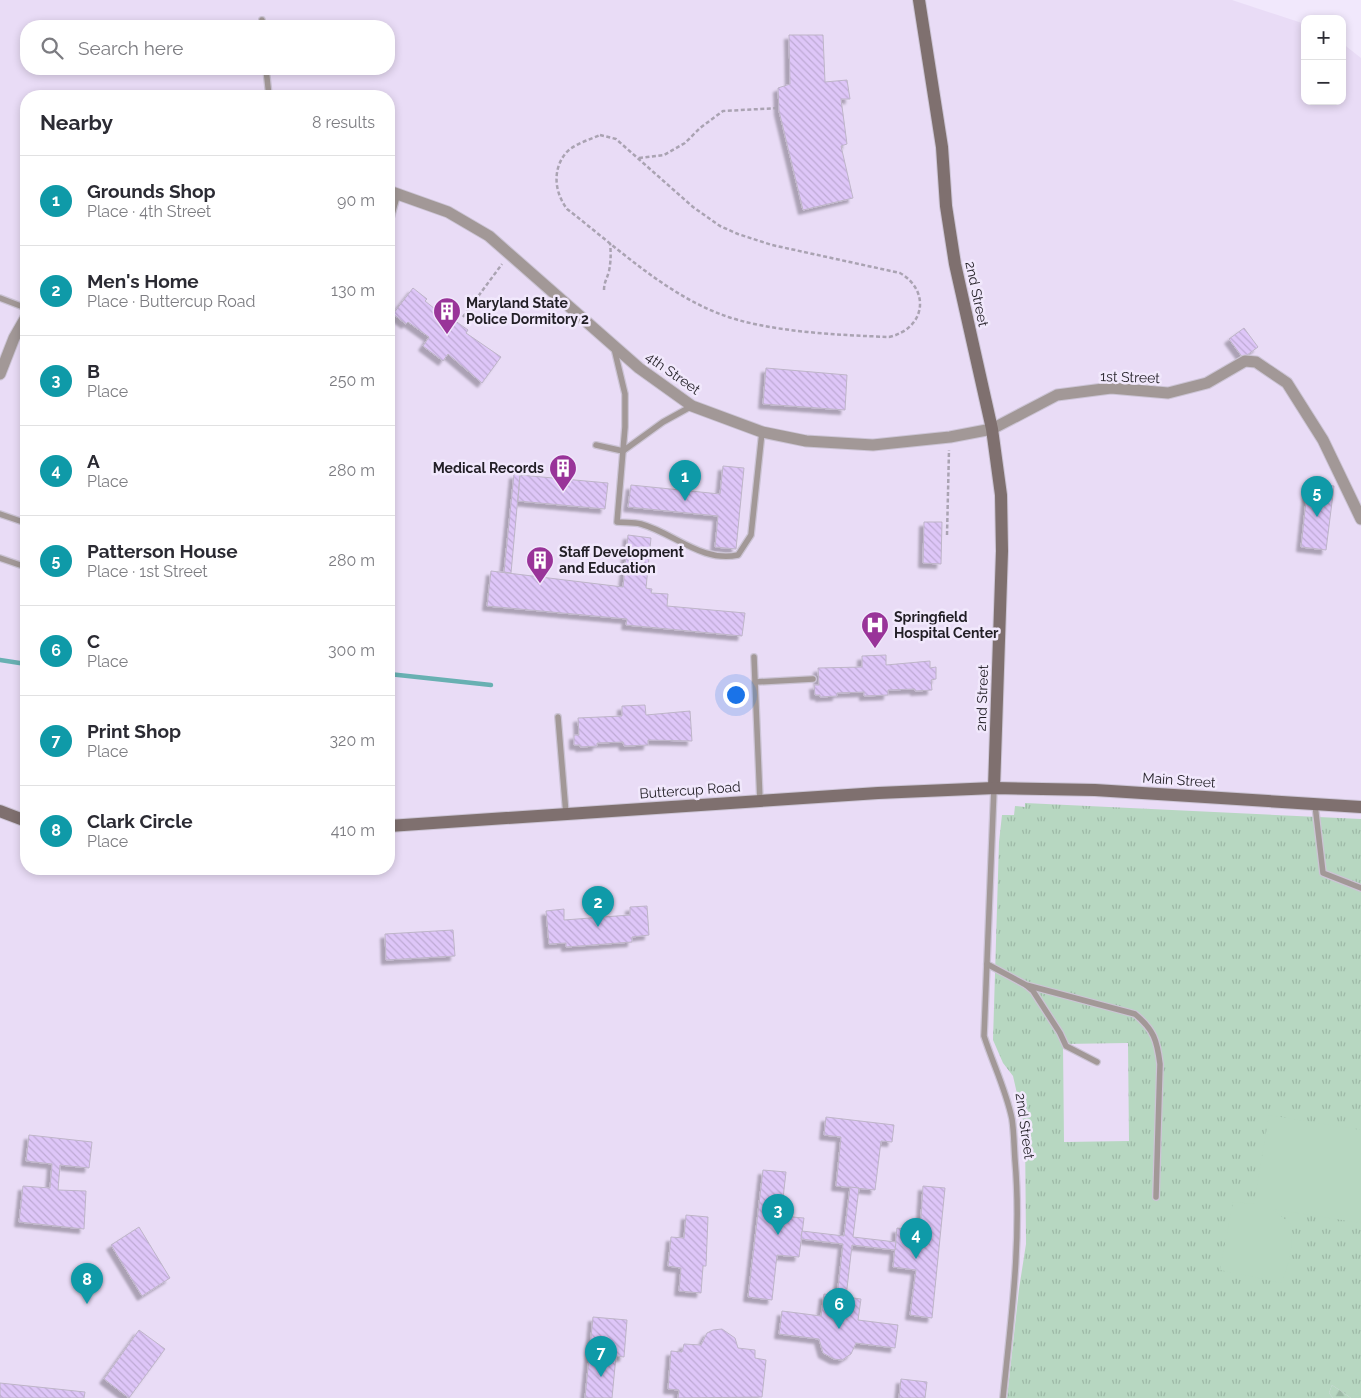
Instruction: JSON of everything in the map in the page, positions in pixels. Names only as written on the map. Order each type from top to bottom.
[{"type":"street","name":"2nd Street","points":[[919,0],[942,147],[946,206],[955,264],[992,429],[1001,495],[1002,552],[994,788]]},
{"type":"street","name":"4th Street","points":[[395,193],[448,212],[489,236],[511,253],[639,368],[692,406],[762,432],[806,441],[837,444],[907,444],[992,429]]},
{"type":"street","points":[[0,374],[20,328]]},
{"type":"street","name":"1st Street","points":[[992,429],[1057,395],[1111,388],[1168,393],[1207,384],[1245,361],[1256,362],[1287,383],[1323,440],[1361,520]]},
{"type":"street","name":"Buttercup Road","points":[[395,826],[760,801],[994,788]]},
{"type":"street","name":"Main Street","points":[[994,788],[1095,790],[1361,807]]},
{"type":"street","points":[[0,811],[20,819]]},
{"type":"lane","points":[[267,75],[268,90]]},
{"type":"lane","points":[[0,298],[20,306]]},
{"type":"lane","points":[[613,346],[625,394],[618,522],[641,524],[712,556],[727,558],[738,555],[751,535],[762,432]]},
{"type":"lane","points":[[596,445],[623,451],[663,422],[692,406]]},
{"type":"lane","points":[[0,514],[20,521]]},
{"type":"lane","points":[[0,558],[20,565]]},
{"type":"lane","points":[[754,657],[760,801]]},
{"type":"lane","points":[[755,682],[813,679]]},
{"type":"lane","points":[[558,717],[566,814]]},
{"type":"lane","name":"2nd Street","points":[[994,788],[984,1036],[995,1072],[1004,1085],[1012,1120],[1018,1188],[1017,1258],[1003,1398]]},
{"type":"lane","points":[[1315,805],[1323,873],[1361,888]]},
{"type":"lane","points":[[987,964],[1026,985],[1033,991],[1060,1033],[1066,1046],[1097,1062]]},
{"type":"lane","points":[[1026,985],[1135,1014],[1149,1026],[1157,1044],[1160,1064],[1156,1197]]},
{"type":"path","points":[[639,158],[664,155],[685,143],[700,128],[723,111],[779,108]]},
{"type":"path","points":[[600,135],[616,139],[694,207],[720,226],[772,245],[900,273],[915,285],[920,297],[918,314],[908,329],[900,334],[889,337],[761,326],[719,314],[672,290],[610,243],[567,209],[560,200],[556,182],[558,169],[566,153],[580,143],[600,135]]},
{"type":"path","points":[[604,290],[604,282],[612,258],[610,243]]},
{"type":"path","points":[[463,317],[511,253]]},
{"type":"path","points":[[947,536],[950,437]]},
{"type":"shaded area","name":"Springfield Hospital Center","points":[[0,0],[1232,0],[1301,23],[1301,105],[1346,105],[1346,46],[1361,58],[1361,1398],[0,1398]]},
{"type":"green space","points":[[1025,803],[1361,819],[1361,1398],[1351,1398],[1332,1385],[1329,1393],[1333,1398],[1007,1398],[1026,1244],[1025,1129],[1013,1076],[1003,1063],[993,1040],[999,842],[1002,815],[1014,815],[1015,806],[1025,807]],"holes":[[[1128,1043],[1129,1141],[1064,1142],[1063,1044]]]},
{"type":"green space","points":[[1269,1115],[1361,1130],[1361,1223],[1272,1209],[1290,1223],[1292,1240],[1290,1254],[1281,1283],[1220,1270],[1233,1202],[1254,1204]]},
{"type":"green space","points":[[1332,1385],[1351,1398],[1333,1398],[1329,1393]]},
{"type":"building","points":[[789,35],[823,35],[825,82],[847,80],[850,99],[841,99],[847,144],[841,146],[853,198],[803,210],[779,111],[778,88],[790,84]]},
{"type":"building","name":"Maryland State Police Dormitory 2","points":[[413,288],[427,299],[425,301],[445,317],[447,315],[468,330],[466,333],[501,357],[482,383],[448,354],[443,361],[423,346],[429,337],[408,322],[406,324],[395,316],[395,311]]},
{"type":"building","points":[[1244,328],[1258,347],[1243,358],[1229,339]]},
{"type":"building","points":[[766,368],[847,375],[845,410],[763,404]]},
{"type":"building","points":[[723,466],[744,468],[736,549],[715,547],[718,516],[628,507],[631,485],[720,494]]},
{"type":"building","points":[[514,474],[520,475],[511,573],[504,572]]},
{"type":"building","name":"Medical Records","points":[[520,475],[608,483],[605,509],[518,501]]},
{"type":"building","points":[[1308,483],[1334,486],[1326,550],[1301,547]]},
{"type":"building","points":[[924,522],[942,522],[941,564],[923,563]]},
{"type":"building","name":"Staff Development and Education","points":[[628,535],[651,538],[646,588],[652,589],[651,593],[668,594],[667,606],[745,613],[742,636],[626,625],[627,619],[487,606],[491,571],[623,587]]},
{"type":"building","points":[[886,655],[886,665],[930,661],[930,668],[936,667],[936,679],[931,680],[932,690],[888,690],[888,695],[864,696],[864,692],[837,693],[837,696],[820,697],[820,695],[815,695],[814,685],[819,685],[818,668],[862,667],[862,656]]},
{"type":"building","points":[[645,705],[646,715],[690,711],[692,741],[648,740],[648,745],[624,746],[623,742],[597,743],[597,746],[580,747],[580,745],[574,745],[574,735],[579,735],[578,718],[622,716],[622,706]]},
{"type":"building","points":[[647,906],[649,935],[632,937],[632,942],[566,947],[566,943],[549,944],[546,911],[564,909],[564,920],[630,915],[630,907]]},
{"type":"building","points":[[453,930],[455,956],[386,960],[385,934]]},
{"type":"building","points":[[826,1117],[894,1125],[892,1142],[881,1141],[875,1190],[836,1186],[841,1137],[824,1135]]},
{"type":"building","points":[[29,1135],[92,1142],[89,1168],[60,1165],[58,1190],[86,1191],[84,1229],[19,1222],[23,1186],[50,1188],[52,1164],[26,1161]]},
{"type":"building","points":[[763,1170],[786,1172],[781,1216],[804,1218],[799,1257],[777,1255],[772,1300],[748,1297]]},
{"type":"building","points":[[923,1186],[945,1188],[932,1318],[910,1315],[916,1270],[893,1267],[897,1228],[920,1231]]},
{"type":"building","points":[[850,1187],[859,1188],[853,1237],[896,1242],[895,1250],[852,1245],[846,1297],[837,1296],[843,1244],[801,1239],[802,1231],[844,1236]]},
{"type":"building","points":[[686,1215],[708,1217],[706,1266],[703,1266],[701,1293],[679,1291],[681,1268],[668,1266],[671,1237],[684,1238]]},
{"type":"building","points":[[139,1227],[170,1278],[142,1296],[111,1245]]},
{"type":"building","points":[[824,1294],[861,1299],[858,1320],[898,1325],[895,1348],[856,1343],[851,1354],[842,1360],[834,1359],[823,1353],[819,1339],[779,1334],[782,1311],[821,1316]]},
{"type":"building","points":[[593,1317],[627,1320],[624,1357],[616,1356],[612,1398],[585,1398]]},
{"type":"building","points":[[722,1329],[735,1338],[738,1348],[755,1350],[755,1358],[766,1360],[762,1397],[678,1398],[679,1390],[668,1389],[671,1351],[682,1352],[684,1344],[701,1345],[707,1333]]},
{"type":"building","points":[[139,1330],[165,1349],[129,1398],[104,1379]]},
{"type":"building","points":[[901,1379],[927,1382],[925,1398],[899,1398]]},
{"type":"building","points":[[0,1383],[85,1392],[84,1398],[0,1398]]},
{"type":"waterway","points":[[0,660],[20,663]]},
{"type":"waterway","points":[[395,675],[491,685]]},
{"type":"place","name":"Maryland State Police Dormitory 2","points":[[447,335]]},
{"type":"place","name":"Medical Records","points":[[563,492]]},
{"type":"place","name":"Grounds Shop","points":[[685,501]]},
{"type":"place","name":"Patterson House","points":[[1317,517]]},
{"type":"place","name":"Staff Development and Education","points":[[540,584]]},
{"type":"place","name":"Springfield Hospital Center","points":[[875,649]]},
{"type":"place","name":"Men's Home","points":[[598,927]]},
{"type":"place","name":"B","points":[[778,1235]]},
{"type":"place","name":"A","points":[[916,1259]]},
{"type":"place","name":"Clark Circle","points":[[87,1304]]},
{"type":"place","name":"C","points":[[839,1329]]},
{"type":"place","name":"Print Shop","points":[[601,1377]]}]
